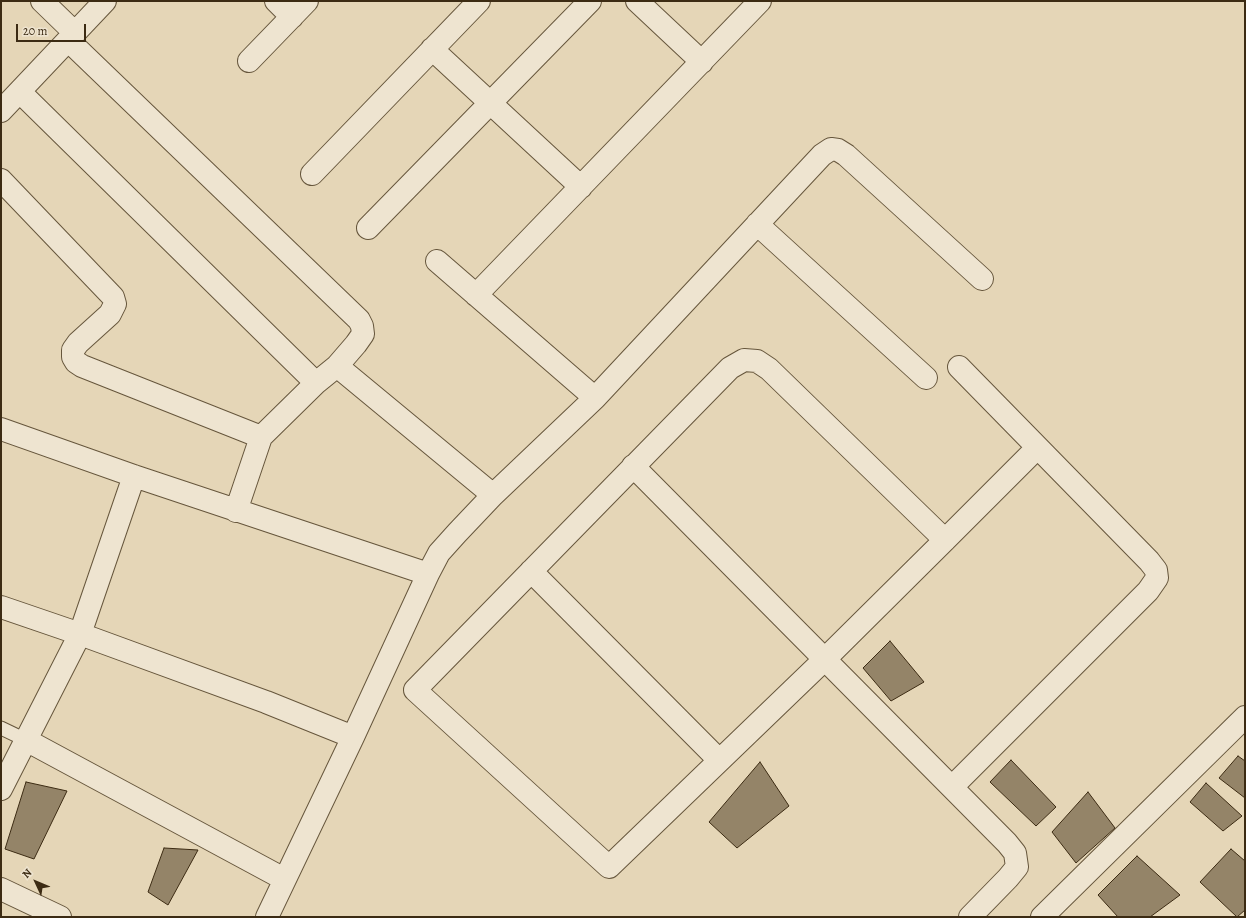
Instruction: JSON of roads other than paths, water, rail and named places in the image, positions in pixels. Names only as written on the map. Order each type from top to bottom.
[{"type":"street","points":[[42,1],[72,37],[359,320],[362,326],[363,334],[337,366],[316,383],[260,437],[236,511]]},
{"type":"street","points":[[1,111],[105,1]]},
{"type":"street","points":[[276,1],[292,17]]},
{"type":"street","points":[[249,61],[307,1]]},
{"type":"street","points":[[312,174],[479,1]]},
{"type":"street","points":[[368,228],[590,1]]},
{"type":"street","points":[[637,1],[702,62]]},
{"type":"street","points":[[476,295],[760,1]]},
{"type":"street","points":[[432,49],[581,187]]},
{"type":"street","points":[[20,92],[316,383]]},
{"type":"street","points":[[267,917],[439,553],[493,494],[595,398],[822,155],[831,150],[838,150],[846,156],[982,279]]},
{"type":"street","points":[[1,180],[113,298],[115,304],[110,314],[78,343],[73,350],[73,357],[76,362],[89,369],[260,437]]},
{"type":"street","points":[[757,224],[926,378]]},
{"type":"street","points":[[437,261],[595,398]]},
{"type":"street","points":[[945,540],[769,368],[757,361],[744,360],[730,368],[415,690],[609,866],[824,659],[945,540],[1037,448]]},
{"type":"street","points":[[337,366],[493,494]]},
{"type":"street","points":[[952,787],[1148,590],[1157,578],[1156,570],[1149,561],[959,367]]},
{"type":"street","points":[[1,430],[236,511],[428,574]]},
{"type":"street","points":[[633,466],[1007,843],[1014,853],[1017,867],[970,917]]},
{"type":"street","points":[[1,789],[80,634],[134,476]]},
{"type":"street","points":[[531,571],[719,760]]},
{"type":"street","points":[[1,607],[80,634],[266,702],[353,737]]},
{"type":"street","points":[[1042,917],[1245,717]]},
{"type":"street","points":[[26,740],[284,879]]},
{"type":"street","points":[[1,889],[60,917]]},
{"type":"lane","points":[[1,728],[26,740]]}]
